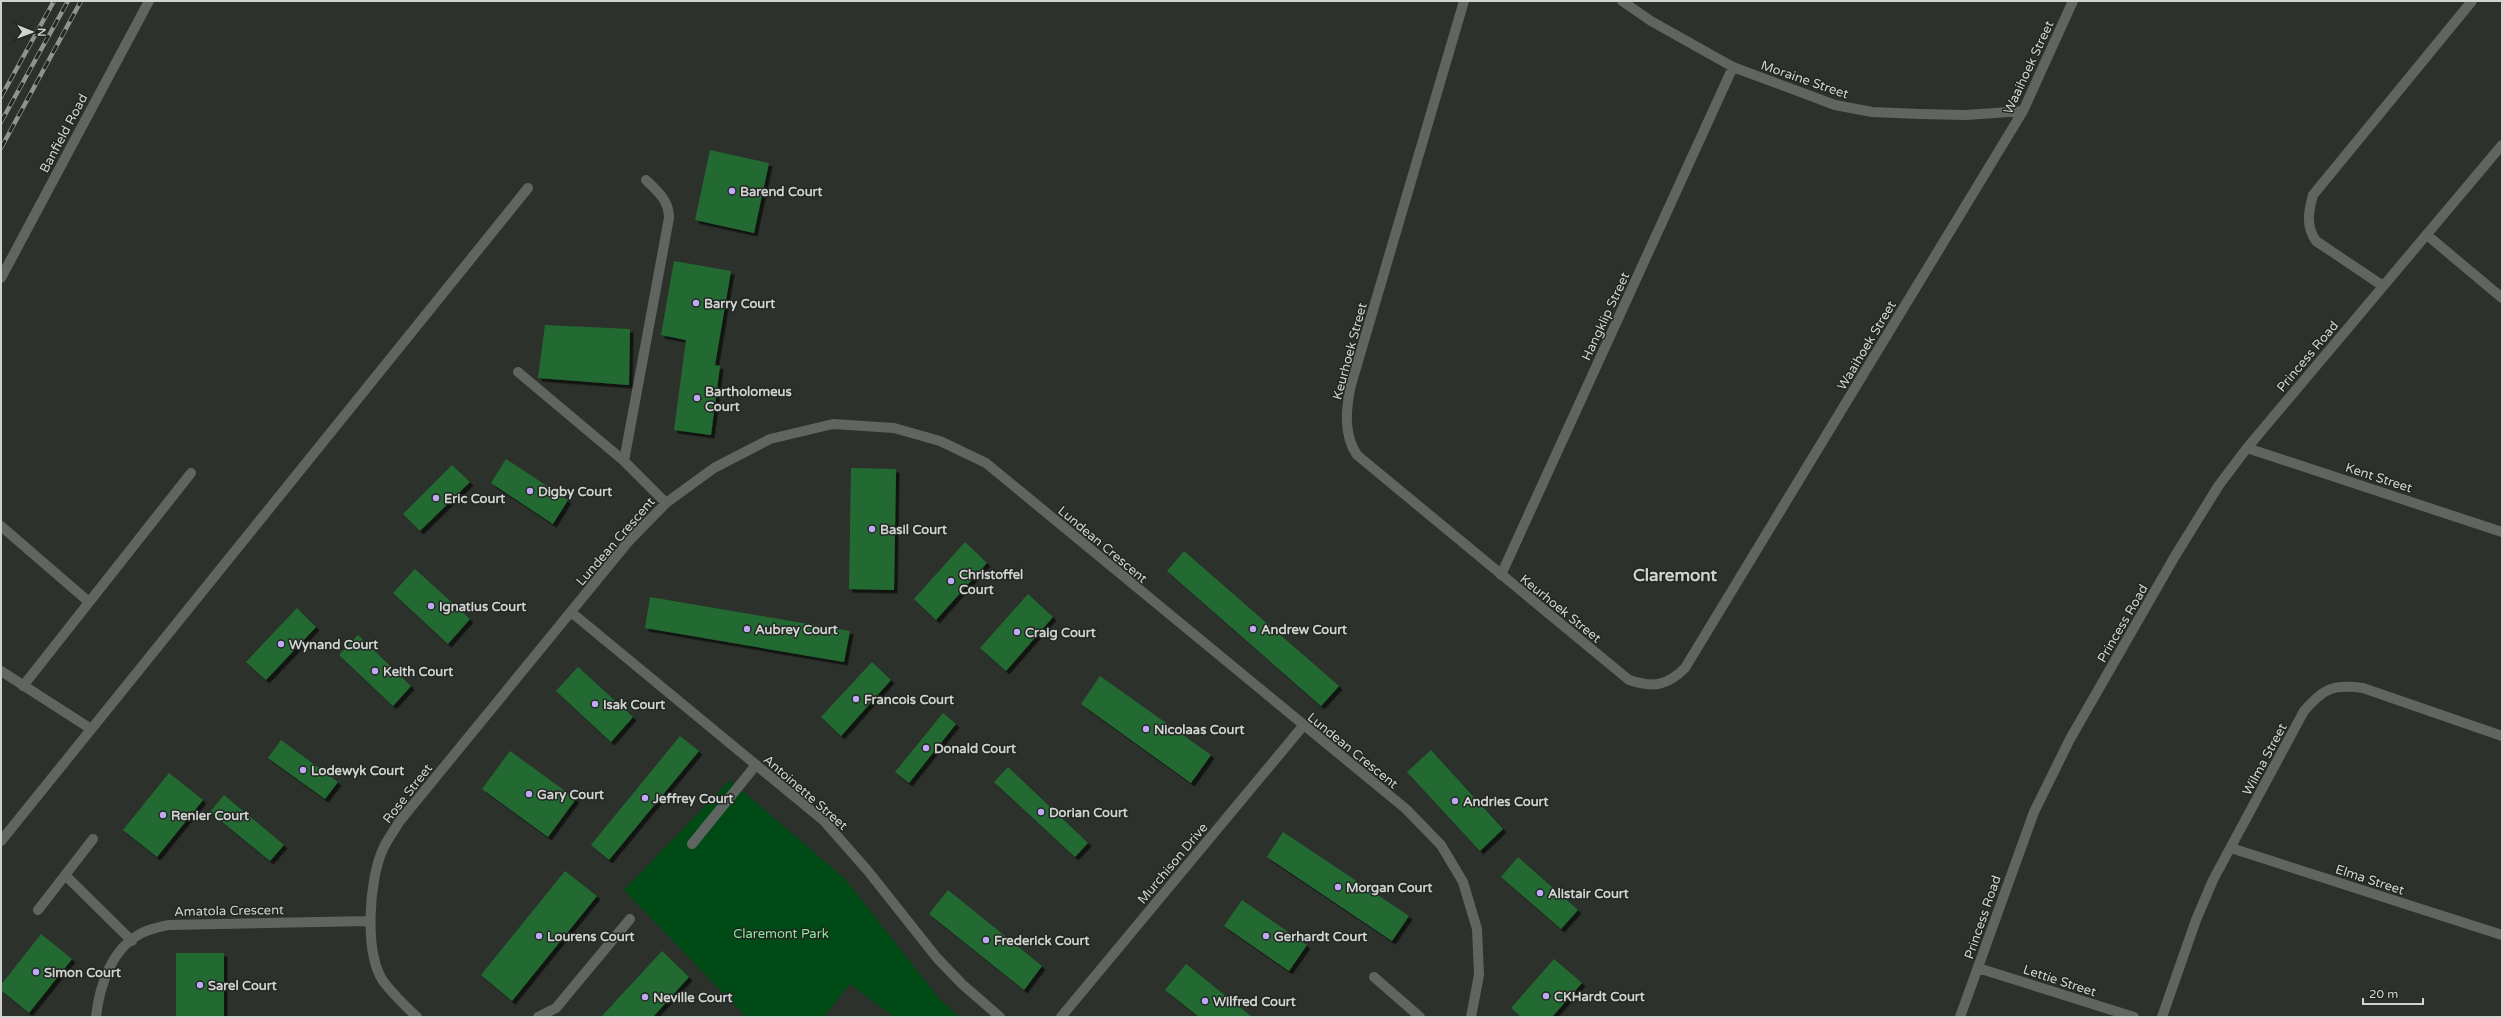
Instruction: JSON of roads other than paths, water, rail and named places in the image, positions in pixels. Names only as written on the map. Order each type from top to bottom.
[{"type":"street","name":"Banfield Road","points":[[1,278],[149,1]]},
{"type":"street","name":"Keurhoek Street","points":[[1464,1],[1351,385],[1346,407],[1347,422],[1352,447],[1357,455],[1629,680],[1641,684],[1658,684]]},
{"type":"street","name":"Moraine Street","points":[[1622,1],[1651,21],[1733,67],[1835,105],[1872,112],[1966,115],[2023,111]]},
{"type":"street","name":"Waaihoek Street","points":[[1658,684],[1674,680],[1685,668],[2023,111],[2073,1]]},
{"type":"street","points":[[2383,286],[2316,241],[2310,232],[2308,221],[2313,195],[2472,1]]},
{"type":"street","name":"Hangklip Street","points":[[1501,575],[1733,67]]},
{"type":"street","name":"Princess Road","points":[[1960,1017],[2034,812],[2070,739],[2175,556],[2219,485],[2247,448],[2502,145]]},
{"type":"street","points":[[624,461],[669,218],[667,204],[662,195],[646,180]]},
{"type":"street","points":[[1,841],[528,188]]},
{"type":"street","points":[[2427,235],[2502,298]]},
{"type":"street","points":[[518,372],[624,461],[666,503]]},
{"type":"street","name":"Lundean Crescent","points":[[571,612],[628,542],[666,503],[714,468],[770,439],[833,424],[894,428],[940,440],[986,463],[1303,726],[1406,809],[1441,845],[1463,882],[1477,929],[1479,975],[1471,1017]]},
{"type":"street","name":"Kent Street","points":[[2247,448],[2502,532]]},
{"type":"street","points":[[23,686],[191,473]]},
{"type":"street","points":[[1,526],[89,602]]},
{"type":"street","name":"Antoinette Street","points":[[571,612],[824,821],[868,871],[937,958],[962,984],[1000,1017]]},
{"type":"street","name":"Rose Street","points":[[417,1017],[382,980],[372,950],[370,921],[372,883],[383,850],[399,822],[571,612]]},
{"type":"street","points":[[1,671],[90,729]]},
{"type":"street","name":"Wilma Street","points":[[2162,1017],[2196,920],[2213,880],[2304,711],[2320,693],[2344,686],[2363,688],[2502,736]]},
{"type":"street","name":"Murchison Drive","points":[[1061,1017],[1303,726]]},
{"type":"street","points":[[692,844],[756,765]]},
{"type":"street","points":[[38,910],[93,838]]},
{"type":"street","name":"Elma Street","points":[[2231,848],[2502,935]]},
{"type":"street","points":[[65,875],[132,941]]},
{"type":"street","points":[[538,1017],[556,1008],[630,919]]},
{"type":"street","name":"Amatola Crescent","points":[[96,1017],[105,977],[120,951],[140,934],[168,924],[370,921]]},
{"type":"street","name":"Lettie Street","points":[[1978,968],[2134,1017]]},
{"type":"street","points":[[1374,977],[1420,1017]]},
{"type":"railway","points":[[1,97],[54,1]]},
{"type":"railway","points":[[1,122],[68,1]]},
{"type":"railway","points":[[1,148],[81,1]]},
{"type":"place","name":"Barend Court","points":[[732,191]]},
{"type":"place","name":"Barry Court","points":[[696,303]]},
{"type":"place","name":"Bartholomeus Court","points":[[697,398]]},
{"type":"place","name":"Digby Court","points":[[530,491]]},
{"type":"place","name":"Eric Court","points":[[436,498]]},
{"type":"place","name":"Basil Court","points":[[872,529]]},
{"type":"place","name":"Christoffel Court","points":[[951,581]]},
{"type":"place","name":"Ignatius Court","points":[[431,606]]},
{"type":"place","name":"Aubrey Court","points":[[747,629]]},
{"type":"place","name":"Andrew Court","points":[[1253,629]]},
{"type":"place","name":"Craig Court","points":[[1017,632]]},
{"type":"place","name":"Wynand Court","points":[[281,644]]},
{"type":"place","name":"Keith Court","points":[[375,671]]},
{"type":"place","name":"Francois Court","points":[[856,699]]},
{"type":"place","name":"Isak Court","points":[[595,704]]},
{"type":"place","name":"Nicolaas Court","points":[[1146,729]]},
{"type":"place","name":"Donald Court","points":[[926,748]]},
{"type":"place","name":"Lodewyk Court","points":[[303,770]]},
{"type":"place","name":"Gary Court","points":[[529,794]]},
{"type":"place","name":"Jeffrey Court","points":[[645,798]]},
{"type":"place","name":"Andries Court","points":[[1455,801]]},
{"type":"place","name":"Dorian Court","points":[[1041,812]]},
{"type":"place","name":"Renier Court","points":[[163,815]]},
{"type":"place","name":"Morgan Court","points":[[1338,887]]},
{"type":"place","name":"Alistair Court","points":[[1540,893]]},
{"type":"place","name":"Lourens Court","points":[[539,936]]},
{"type":"place","name":"Gerhardt Court","points":[[1266,936]]},
{"type":"place","name":"Frederick Court","points":[[986,940]]},
{"type":"place","name":"Simon Court","points":[[36,972]]},
{"type":"place","name":"Sarel Court","points":[[200,985]]},
{"type":"place","name":"CKHardt Court","points":[[1546,996]]},
{"type":"place","name":"Neville Court","points":[[645,997]]},
{"type":"place","name":"Wilfred Court","points":[[1205,1001]]},
{"type":"district","name":"Claremont","points":[[1675,575]]},
{"type":"park label","name":"Claremont Park","points":[[781,933]]}]
